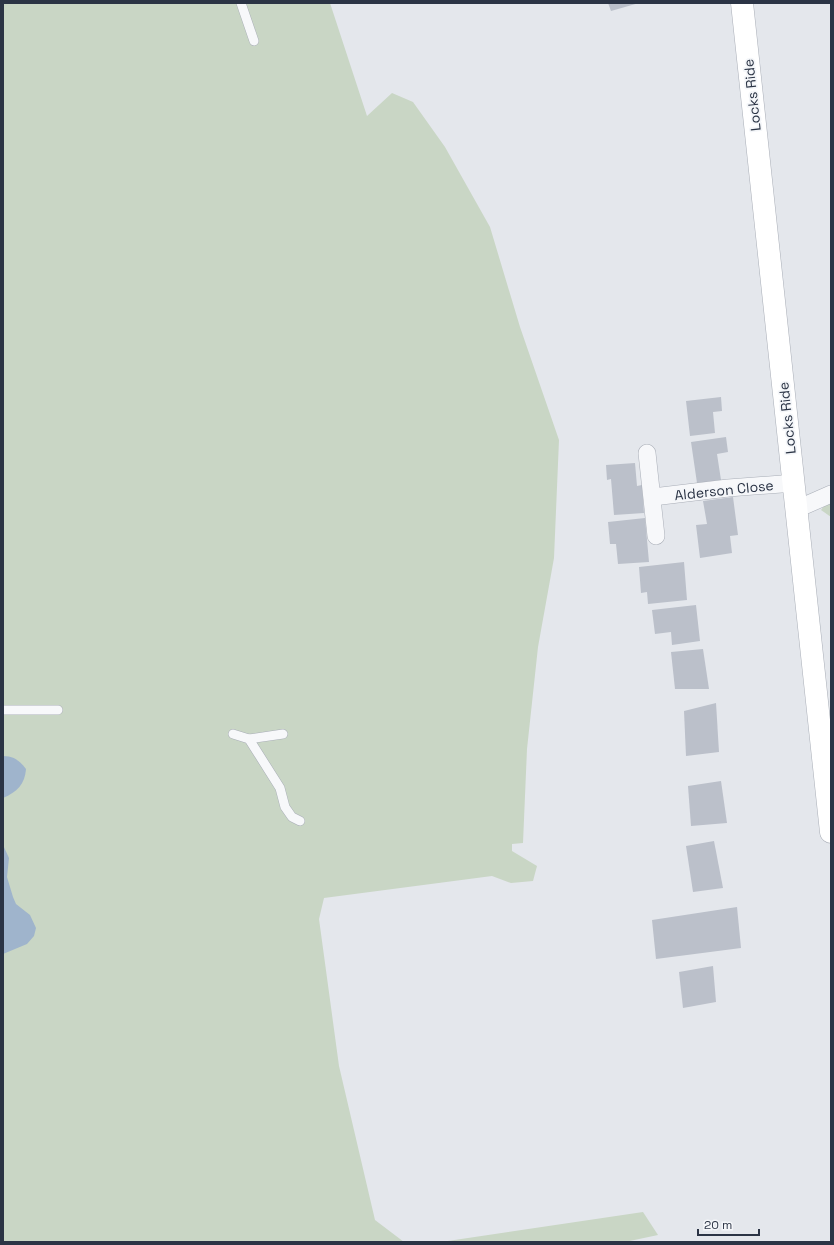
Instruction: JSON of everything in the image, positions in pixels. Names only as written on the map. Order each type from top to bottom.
[{"type":"street","name":"Locks Ride","points":[[742,3],[795,483],[831,832]]},
{"type":"street","points":[[647,453],[656,536]]},
{"type":"street","name":"Alderson Close","points":[[653,498],[728,488],[795,483]]},
{"type":"street","points":[[797,508],[831,494]]},
{"type":"lane","points":[[241,3],[254,41]]},
{"type":"lane","points":[[3,710],[58,710]]},
{"type":"lane","points":[[233,734],[249,739],[283,734]]},
{"type":"lane","points":[[249,739],[280,788],[285,807],[292,817],[300,821]]},
{"type":"green space","points":[[3,3],[330,3],[367,116],[392,93],[413,102],[445,147],[490,227],[520,327],[559,440],[554,558],[538,647],[527,749],[523,843],[512,844],[512,851],[537,866],[533,881],[511,883],[492,876],[324,898],[319,919],[339,1066],[375,1220],[404,1242],[3,1242]]},
{"type":"green space","points":[[831,497],[831,517],[821,510]]},
{"type":"green space","points":[[643,1212],[658,1235],[625,1242],[441,1242]]},
{"type":"water","points":[[3,756],[16,760],[26,769],[24,779],[19,787],[3,798]]},
{"type":"water","points":[[3,845],[9,858],[7,877],[13,897],[16,904],[30,915],[36,928],[34,936],[27,944],[3,954]]},
{"type":"building","points":[[608,3],[639,3],[611,11]]},
{"type":"building","points":[[721,397],[722,411],[713,412],[715,433],[690,436],[686,401]]},
{"type":"building","points":[[726,437],[728,452],[717,454],[721,480],[697,483],[691,442]]},
{"type":"building","points":[[635,463],[637,486],[642,485],[644,513],[614,515],[611,479],[607,480],[606,465]]},
{"type":"building","points":[[733,497],[738,535],[730,536],[732,553],[700,558],[696,525],[707,524],[703,501]]},
{"type":"building","points":[[645,518],[649,562],[618,564],[616,544],[610,544],[608,522]]},
{"type":"building","points":[[684,562],[687,600],[648,604],[647,592],[641,593],[639,567]]},
{"type":"building","points":[[696,605],[700,641],[672,645],[671,632],[655,634],[652,610]]},
{"type":"building","points":[[703,649],[709,689],[675,689],[671,652]]},
{"type":"building","points":[[716,703],[719,752],[686,756],[684,711]]},
{"type":"building","points":[[721,781],[727,823],[691,826],[688,786]]},
{"type":"building","points":[[714,841],[723,888],[693,892],[686,846]]},
{"type":"building","points":[[737,907],[741,948],[656,959],[652,920]]},
{"type":"building","points":[[713,966],[716,1002],[683,1008],[679,972]]}]
